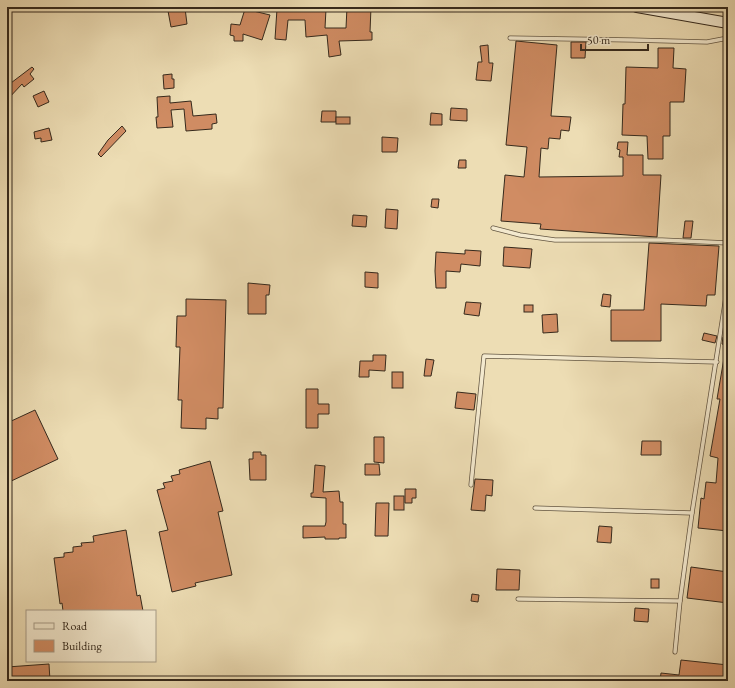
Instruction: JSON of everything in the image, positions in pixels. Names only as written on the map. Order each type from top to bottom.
[{"type":"main road","points":[[638,7],[728,23]]},
{"type":"lane","points":[[510,38],[707,42],[728,38]]},
{"type":"lane","points":[[493,228],[520,236],[555,240],[662,240],[728,243]]},
{"type":"lane","points":[[675,652],[680,601],[692,513],[717,362],[728,284]]},
{"type":"lane","points":[[471,485],[484,356],[717,362]]},
{"type":"lane","points":[[535,508],[692,513]]},
{"type":"lane","points":[[518,599],[680,601]]},
{"type":"building","points":[[288,7],[322,7],[326,9],[325,28],[346,28],[347,7],[371,7],[370,32],[372,32],[372,40],[339,41],[341,55],[329,57],[327,35],[306,37],[305,20],[288,20],[286,40],[275,39],[277,9],[288,9]]},
{"type":"building","points":[[185,8],[187,24],[171,27],[168,11]]},
{"type":"building","points":[[245,9],[270,15],[262,40],[243,34],[243,41],[234,41],[234,36],[230,35],[231,24],[240,25]]},
{"type":"building","points":[[516,41],[557,45],[551,116],[571,117],[569,131],[561,130],[560,139],[549,138],[548,149],[541,148],[539,177],[623,176],[623,157],[619,157],[620,150],[617,149],[618,142],[628,142],[627,155],[643,155],[643,175],[661,175],[657,237],[540,229],[541,224],[501,221],[505,175],[524,177],[527,147],[506,145]]},
{"type":"building","points":[[571,42],[586,42],[585,58],[571,58]]},
{"type":"building","points":[[488,45],[489,63],[493,63],[491,81],[476,80],[478,62],[482,62],[480,46]]},
{"type":"building","points":[[658,48],[674,48],[673,68],[686,69],[684,102],[670,102],[670,136],[663,136],[663,159],[648,159],[647,136],[622,135],[626,67],[658,68]]},
{"type":"building","points":[[32,67],[34,69],[30,74],[34,79],[24,87],[22,84],[7,100],[7,86]]},
{"type":"building","points":[[172,74],[172,79],[174,79],[174,88],[164,89],[163,75]]},
{"type":"building","points":[[44,91],[49,102],[38,107],[33,96]]},
{"type":"building","points":[[170,96],[170,103],[191,101],[193,116],[216,114],[217,123],[212,124],[212,129],[186,131],[184,109],[171,110],[173,127],[157,128],[157,97]]},
{"type":"building","points":[[451,108],[467,109],[467,121],[450,120]]},
{"type":"building","points":[[322,111],[336,111],[336,122],[321,122]]},
{"type":"building","points":[[431,113],[442,114],[442,125],[430,125]]},
{"type":"building","points":[[336,117],[350,117],[350,124],[336,124]]},
{"type":"building","points":[[122,126],[126,131],[101,157],[98,154],[108,140]]},
{"type":"building","points":[[49,128],[52,140],[41,142],[41,138],[35,139],[34,132]]},
{"type":"building","points":[[382,137],[398,138],[397,152],[382,152]]},
{"type":"building","points":[[459,160],[466,160],[466,168],[458,168]]},
{"type":"building","points":[[432,199],[439,199],[438,208],[431,207]]},
{"type":"building","points":[[386,209],[398,210],[397,229],[385,228]]},
{"type":"building","points":[[353,215],[367,216],[366,227],[352,226]]},
{"type":"building","points":[[685,221],[693,221],[691,238],[683,238]]},
{"type":"building","points":[[649,243],[719,246],[715,295],[707,295],[706,306],[661,304],[661,341],[611,341],[611,310],[644,310]]},
{"type":"building","points":[[504,247],[532,249],[530,268],[503,266]]},
{"type":"building","points":[[465,250],[481,251],[480,266],[461,264],[460,272],[446,271],[446,288],[436,288],[436,252],[465,254]]},
{"type":"building","points":[[365,272],[378,273],[378,288],[365,287]]},
{"type":"building","points":[[248,283],[270,285],[269,295],[266,295],[266,314],[248,314]]},
{"type":"building","points":[[603,294],[611,295],[610,307],[601,306]]},
{"type":"building","points":[[186,299],[226,300],[223,408],[218,408],[218,419],[206,418],[206,429],[181,428],[182,400],[178,400],[180,347],[176,347],[177,316],[186,316]]},
{"type":"building","points":[[466,302],[481,303],[479,316],[464,314]]},
{"type":"building","points":[[524,305],[533,305],[533,312],[524,312]]},
{"type":"building","points":[[557,314],[558,332],[543,333],[542,315]]},
{"type":"building","points":[[704,333],[717,336],[715,343],[702,340]]},
{"type":"building","points":[[723,337],[728,338],[728,346],[722,344]]},
{"type":"building","points":[[373,355],[386,355],[385,371],[369,370],[369,377],[359,377],[360,361],[373,361]]},
{"type":"building","points":[[724,358],[728,358],[728,531],[698,528],[701,498],[704,499],[706,482],[716,483],[718,458],[710,456],[720,399],[717,399]]},
{"type":"building","points":[[426,359],[434,360],[431,376],[424,376]]},
{"type":"building","points":[[392,372],[403,372],[403,388],[392,388]]},
{"type":"building","points":[[306,389],[318,389],[318,404],[329,404],[329,414],[318,414],[318,428],[306,428]]},
{"type":"building","points":[[457,392],[476,394],[474,410],[455,408]]},
{"type":"building","points":[[35,410],[58,459],[7,483],[7,423]]},
{"type":"building","points":[[374,437],[384,437],[384,463],[374,462]]},
{"type":"building","points":[[642,441],[661,441],[661,455],[641,455]]},
{"type":"building","points":[[253,452],[261,452],[261,455],[266,455],[266,480],[250,480],[249,459],[253,459]]},
{"type":"building","points":[[210,461],[223,511],[218,512],[232,575],[195,583],[196,586],[172,592],[159,532],[168,530],[157,490],[165,488],[163,483],[173,481],[171,476],[180,474],[179,470]]},
{"type":"building","points":[[365,464],[379,464],[380,475],[365,475]]},
{"type":"building","points":[[315,465],[325,466],[323,492],[339,491],[340,502],[343,502],[343,524],[346,524],[346,538],[303,538],[303,526],[325,526],[326,522],[326,498],[311,497],[311,493],[313,493]]},
{"type":"building","points":[[475,479],[493,480],[492,496],[486,495],[485,511],[471,510]]},
{"type":"building","points":[[405,489],[416,489],[416,498],[412,498],[412,503],[405,503]]},
{"type":"building","points":[[394,496],[404,496],[404,510],[394,510]]},
{"type":"building","points":[[376,503],[389,503],[388,536],[375,536]]},
{"type":"building","points":[[599,526],[612,527],[611,543],[597,542]]},
{"type":"building","points":[[126,530],[137,596],[140,595],[143,610],[63,610],[62,603],[60,604],[54,558],[64,557],[64,553],[73,552],[73,547],[82,546],[81,543],[94,542],[93,536]]},
{"type":"building","points":[[691,567],[728,572],[728,603],[687,598]]},
{"type":"building","points":[[497,569],[520,570],[519,590],[496,590]]},
{"type":"building","points":[[651,579],[659,579],[659,588],[651,588]]},
{"type":"building","points":[[472,594],[479,595],[478,602],[471,601]]},
{"type":"building","points":[[635,608],[649,609],[648,622],[634,621]]},
{"type":"building","points":[[681,660],[728,665],[728,681],[660,681],[661,673],[679,675]]},
{"type":"building","points":[[49,664],[50,681],[7,681],[7,667]]}]
